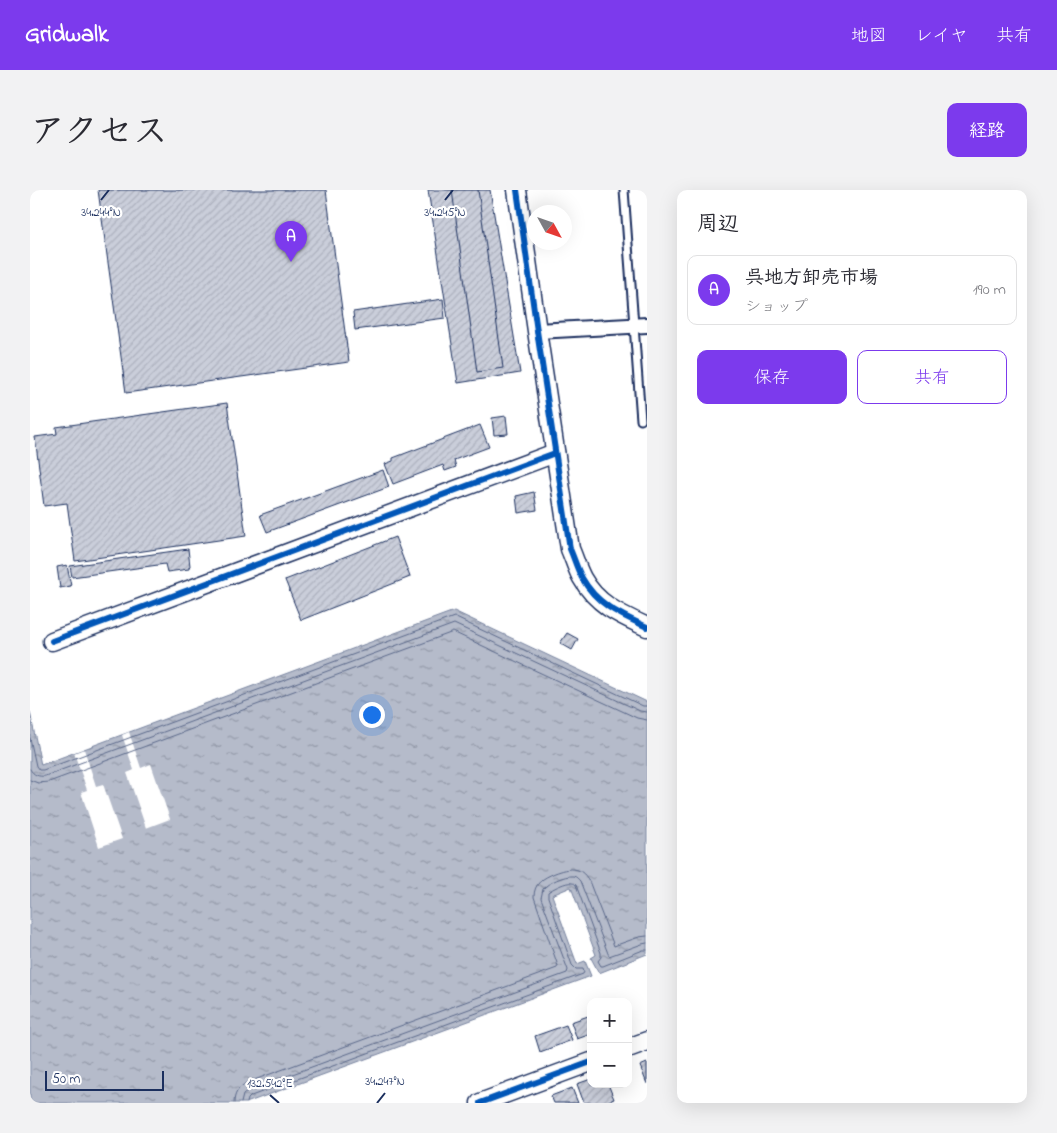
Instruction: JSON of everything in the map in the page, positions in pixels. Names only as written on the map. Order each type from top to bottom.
[{"type":"street","points":[[517,190],[570,549],[583,579],[597,598],[615,612],[647,627]]},
{"type":"street","points":[[537,331],[641,326]]},
{"type":"street","points":[[52,641],[555,453]]},
{"type":"street","points":[[632,1047],[647,1041]]},
{"type":"street","points":[[488,1102],[587,1064]]},
{"type":"lane","points":[[624,190],[641,326],[641,420]]},
{"type":"water","points":[[454,611],[647,702],[647,954],[599,973],[591,958],[596,955],[571,887],[552,895],[577,964],[585,961],[591,976],[246,1103],[30,1103],[30,712],[41,765]]},
{"type":"pier","points":[[129,732],[141,768],[151,764],[170,819],[146,828],[127,773],[134,770],[122,735]]},
{"type":"pier","points":[[84,749],[96,786],[103,784],[122,839],[99,847],[81,792],[87,790],[74,753]]},
{"type":"building","points":[[98,190],[326,190],[349,362],[126,393]]},
{"type":"building","points":[[428,190],[490,190],[520,373],[458,383]]},
{"type":"building","points":[[452,190],[478,190],[503,368],[477,372]]},
{"type":"building","points":[[443,299],[445,318],[355,330],[353,312]]},
{"type":"building","points":[[227,403],[246,536],[75,561],[67,503],[44,506],[35,437],[57,434],[56,427]]},
{"type":"building","points":[[506,416],[508,434],[494,435],[492,418]]},
{"type":"building","points":[[480,425],[489,447],[454,460],[456,467],[445,471],[443,465],[393,484],[385,464],[393,461],[393,458]]},
{"type":"building","points":[[383,470],[389,487],[267,532],[260,515]]},
{"type":"building","points":[[534,492],[537,510],[518,513],[516,496]]},
{"type":"building","points":[[395,537],[410,577],[301,620],[285,580]]},
{"type":"building","points":[[188,549],[189,569],[167,572],[165,564],[72,577],[70,566]]},
{"type":"building","points":[[67,565],[71,586],[60,588],[57,567]]},
{"type":"building","points":[[567,633],[578,639],[572,650],[560,643]]},
{"type":"building","points":[[587,1016],[587,1035],[577,1039],[571,1022]]},
{"type":"building","points":[[566,1025],[572,1040],[540,1052],[535,1036]]},
{"type":"building","points":[[647,1063],[647,1084],[640,1066]]},
{"type":"building","points":[[587,1080],[587,1088],[610,1088],[614,1099],[604,1103],[584,1103],[577,1084]]},
{"type":"building","points":[[572,1088],[578,1103],[554,1103],[551,1096]]},
{"type":"cycle path","points":[[517,190],[570,549],[582,578],[595,595],[610,608],[647,627]]},
{"type":"cycle path","points":[[52,641],[555,453]]},
{"type":"cycle path","points":[[480,1103],[587,1063]]},
{"type":"place","name":"呉地方卸売市場","points":[[291,262]]}]
